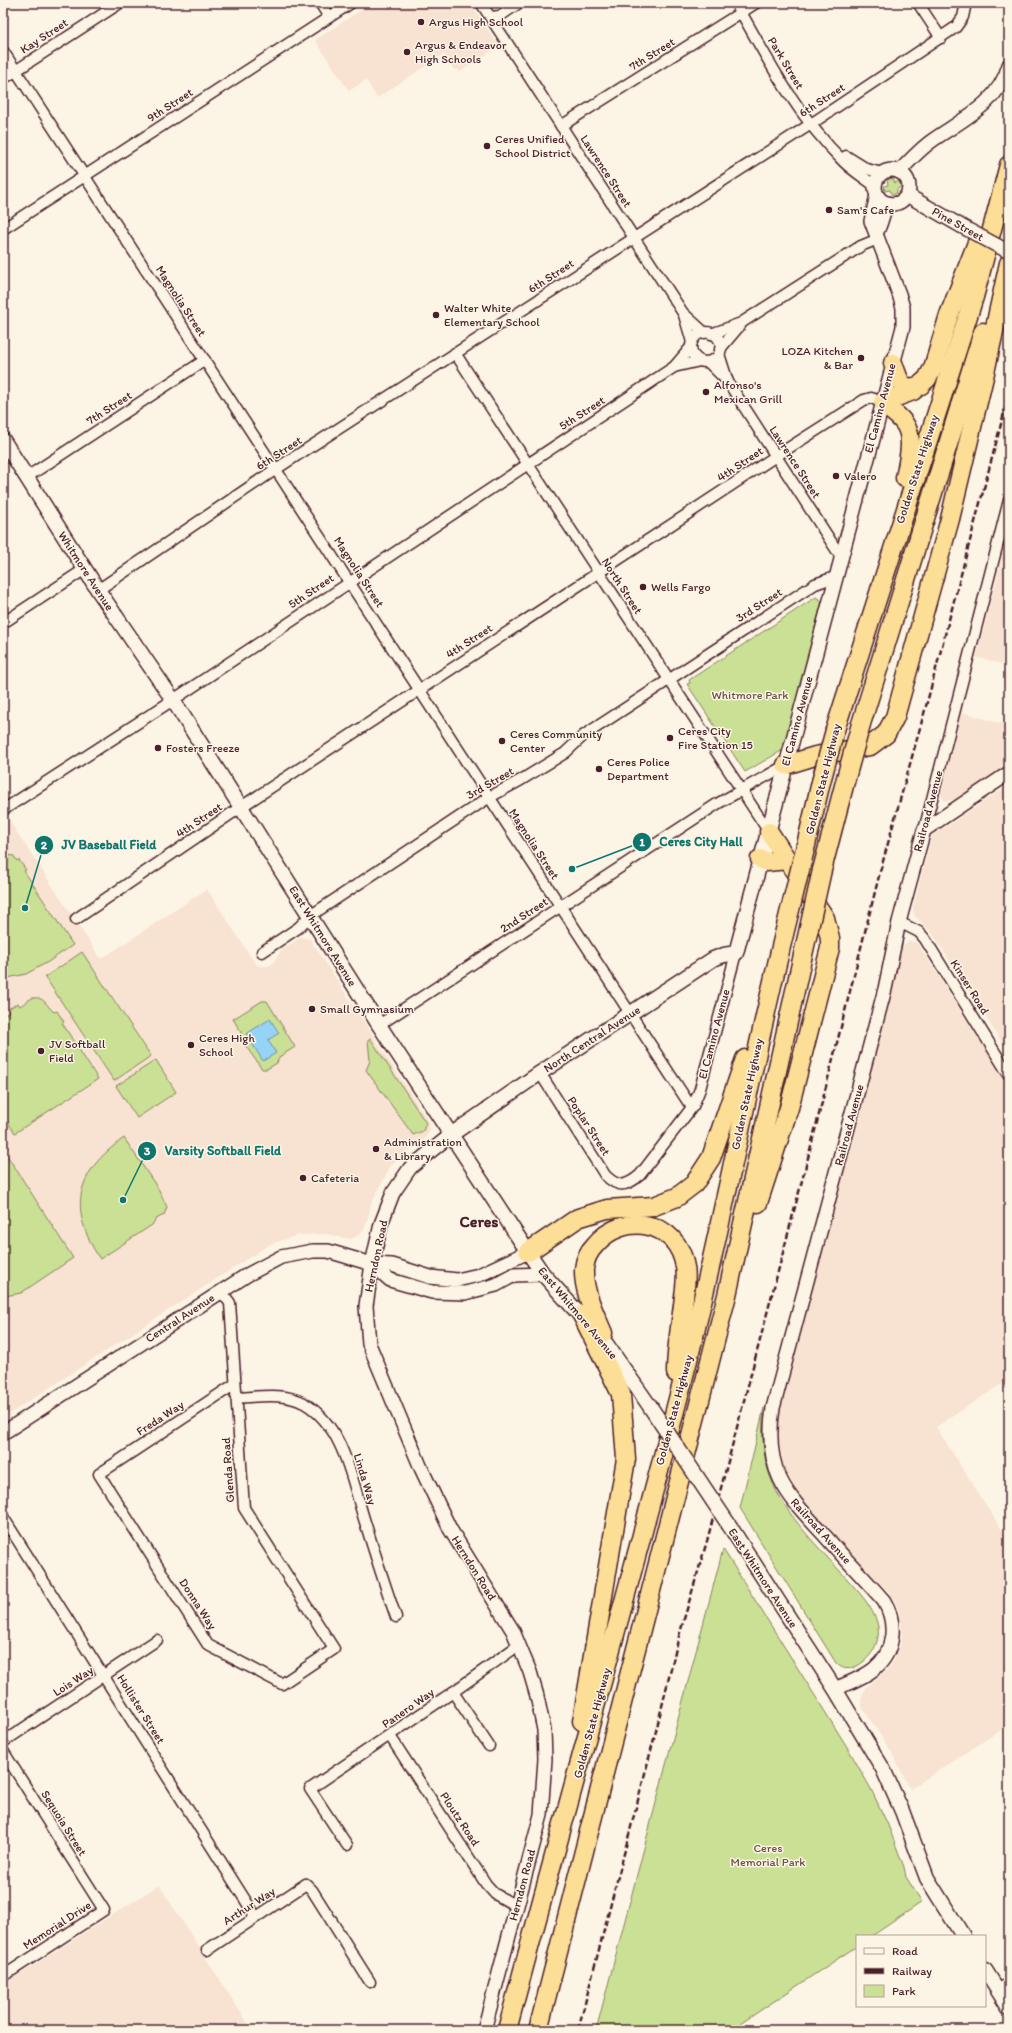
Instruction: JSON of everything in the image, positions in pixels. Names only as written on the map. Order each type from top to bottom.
[{"type":"highway","points":[[886,566],[908,466],[910,444],[908,430],[905,424],[888,410],[883,402],[907,394],[921,385],[933,368],[949,315],[1009,159]]},
{"type":"highway","name":"Golden State Highway","points":[[507,2030],[677,1402],[713,1254],[770,988],[834,730],[974,297],[1009,165]]},
{"type":"highway","name":"Golden State Highway","points":[[538,2030],[727,1295],[808,928],[846,778],[861,724],[1009,251]]},
{"type":"highway","points":[[786,765],[815,756],[870,746],[886,734],[895,717],[950,519],[984,377],[1009,263]]},
{"type":"highway","points":[[893,362],[903,385],[909,388],[921,385]]},
{"type":"highway","points":[[727,1295],[789,1108],[830,948],[825,918],[769,832]]},
{"type":"highway","points":[[760,859],[767,862],[788,860]]},
{"type":"highway","points":[[528,1252],[578,1218],[607,1209],[654,1206],[676,1197],[694,1184],[710,1158],[770,988]]},
{"type":"highway","points":[[607,1345],[586,1285],[584,1271],[585,1260],[590,1250],[603,1234],[613,1229],[626,1224],[643,1224],[652,1227],[670,1238],[677,1247],[685,1267],[686,1277],[676,1356],[677,1402]]},
{"type":"highway","points":[[565,1820],[626,1459],[621,1394],[582,1315]]},
{"type":"main road","name":"Whitmore Avenue","points":[[3,440],[98,590],[173,700]]},
{"type":"main road","name":"East Whitmore Avenue","points":[[173,700],[379,1025],[452,1134],[528,1252],[543,1274],[582,1315],[607,1345],[729,1525],[835,1689],[886,1776],[902,1811],[927,1878],[962,1935]]},
{"type":"main road","name":"El Camino Avenue","points":[[736,953],[786,765]]},
{"type":"main road","name":"North Central Avenue","points":[[452,1134],[540,1073],[713,959],[736,953]]},
{"type":"main road","points":[[986,1971],[1003,1986],[1009,2008]]},
{"type":"street","name":"Kay Street","points":[[3,79],[120,3]]},
{"type":"street","points":[[320,3],[329,17]]},
{"type":"street","name":"9th Street","points":[[3,229],[351,3]]},
{"type":"street","name":"Lawrence Street","points":[[481,3],[683,313],[692,345]]},
{"type":"street","points":[[490,17],[500,16],[519,3]]},
{"type":"street","name":"Park Street","points":[[736,3],[786,90],[811,124],[843,161],[876,191]]},
{"type":"street","name":"7th Street","points":[[561,126],[756,3]]},
{"type":"street","points":[[918,3],[940,38]]},
{"type":"street","name":"6th Street","points":[[98,590],[276,469],[811,124],[940,38],[960,23],[966,3]]},
{"type":"street","name":"Magnolia Street","points":[[3,51],[350,582],[488,798],[688,1102],[693,1106]]},
{"type":"street","points":[[899,172],[917,152],[976,111],[992,97],[1002,81],[1009,65]]},
{"type":"street","name":"Park Street","points":[[835,151],[867,169],[882,173]]},
{"type":"street","points":[[890,170],[899,172],[907,180],[909,185],[907,195],[897,203],[888,204],[881,200],[876,191],[877,178],[882,173],[890,170]]},
{"type":"street","name":"El Camino Avenue","points":[[786,765],[903,327],[903,308],[871,221],[876,191]]},
{"type":"street","name":"Pine Street","points":[[907,195],[1009,251]]},
{"type":"street","points":[[742,323],[715,359],[704,362],[695,358],[692,345],[695,337],[742,323],[877,236],[881,216],[888,204]]},
{"type":"street","name":"Lawrence Street","points":[[683,313],[708,333]]},
{"type":"street","points":[[708,333],[717,339],[720,351]]},
{"type":"street","name":"5th Street","points":[[3,810],[173,700],[674,367],[692,345]]},
{"type":"street","name":"Lawrence Street","points":[[720,351],[728,382]]},
{"type":"street","name":"North Street","points":[[456,353],[597,572],[769,832]]},
{"type":"street","name":"7th Street","points":[[27,477],[205,360]]},
{"type":"street","name":"Lawrence Street","points":[[704,362],[728,382],[841,557]]},
{"type":"street","name":"5th Street","points":[[674,367],[704,362]]},
{"type":"street","name":"4th Street","points":[[76,919],[241,807],[597,572],[776,456],[864,400],[871,398],[883,402]]},
{"type":"street","name":"Railroad Avenue","points":[[835,1689],[865,1675],[882,1660],[889,1649],[892,1636],[890,1615],[884,1601],[785,1491],[773,1460],[770,1426],[773,1408],[885,989],[899,922],[1009,500]]},
{"type":"street","points":[[3,623],[85,569]]},
{"type":"street","name":"3rd Street","points":[[262,952],[298,928],[310,916],[488,798],[565,753],[583,736],[668,680],[815,584],[835,577]]},
{"type":"street","name":"2nd Street","points":[[379,1025],[741,790],[786,765]]},
{"type":"street","points":[[924,830],[1009,773]]},
{"type":"street","name":"Kinser Road","points":[[899,922],[919,932],[925,939],[1009,1075]]},
{"type":"street","name":"El Camino Avenue","points":[[623,1184],[630,1183],[640,1175],[693,1106],[700,1088],[736,953]]},
{"type":"street","name":"Poplar Street","points":[[540,1073],[605,1175],[612,1182],[623,1184]]},
{"type":"street","name":"Herndon Road","points":[[452,1134],[422,1157],[401,1180],[390,1200],[381,1224],[372,1264],[366,1306],[369,1344],[420,1468],[450,1529],[502,1613],[519,1645],[537,1696],[544,1730],[546,1759],[541,1815],[484,2030]]},
{"type":"street","name":"Central Avenue","points":[[3,1433],[221,1291],[272,1261],[297,1253],[328,1251],[372,1264]]},
{"type":"street","points":[[372,1264],[392,1265],[430,1277],[457,1280],[479,1275],[528,1252]]},
{"type":"street","points":[[372,1264],[390,1280],[432,1292],[465,1293],[496,1285],[514,1275],[543,1274]]},
{"type":"street","name":"Glenda Road","points":[[221,1291],[230,1303],[244,1508],[334,1649]]},
{"type":"street","name":"Freda Way","points":[[99,1474],[235,1384]]},
{"type":"street","name":"Linda Way","points":[[236,1398],[278,1396],[294,1399],[313,1409],[326,1424],[346,1457],[364,1522],[396,1617]]},
{"type":"street","name":"Donna Way","points":[[99,1474],[208,1645],[282,1684],[334,1649]]},
{"type":"street","name":"Hollister Street","points":[[3,1517],[256,1917]]},
{"type":"street","name":"Lois Way","points":[[3,1742],[157,1640]]},
{"type":"street","name":"Panero Way","points":[[347,1845],[310,1790],[390,1736],[519,1645]]},
{"type":"street","points":[[453,1692],[489,1746]]},
{"type":"street","name":"Ploutz Road","points":[[390,1736],[486,1884],[495,1894],[516,1906]]},
{"type":"street","name":"Sequoia Street","points":[[3,1750],[104,1910]]},
{"type":"street","name":"Arthur Way","points":[[207,1950],[306,1884],[312,1890],[370,1982]]},
{"type":"street","name":"Memorial Drive","points":[[3,1974],[8,1973],[104,1910]]},
{"type":"shaded area","name":"Argus & Endeavor High Schools","points":[[372,3],[470,3],[499,46],[460,72],[457,69],[454,70],[444,54],[377,98],[366,80],[349,91],[315,40]]},
{"type":"shaded area","points":[[1009,533],[1009,666],[976,657]]},
{"type":"shaded area","points":[[962,712],[1009,726],[1009,739],[1001,770],[956,800],[945,801],[940,793]]},
{"type":"shaded area","points":[[1009,785],[1009,1054],[932,933],[914,915],[913,908],[932,836]]},
{"type":"shaded area","name":"Ceres High School","points":[[8,819],[101,959],[207,889],[255,963],[259,966],[268,966],[273,963],[281,950],[301,937],[310,939],[429,1122],[430,1131],[424,1140],[400,1156],[390,1167],[371,1204],[365,1228],[358,1236],[350,1239],[326,1234],[299,1235],[270,1244],[3,1418],[3,822]]},
{"type":"shaded area","points":[[908,941],[918,944],[1009,1087],[1009,1379],[936,1427],[1009,1541],[1009,1725],[910,1789],[892,1753],[862,1707],[861,1700],[865,1688],[885,1672],[894,1661],[900,1647],[902,1634],[901,1620],[896,1604],[889,1592],[839,1542],[838,1537],[828,1526],[824,1526],[799,1495],[784,1467],[779,1440],[780,1412],[902,947]]},
{"type":"shaded area","points":[[159,1885],[252,2030],[3,2030],[3,1985]]},
{"type":"green space","points":[[893,178],[895,183],[899,181],[901,187],[897,189],[897,193],[892,195],[890,190],[885,191],[884,186],[888,185],[887,180]]},
{"type":"green space","name":"Whitmore Park","points":[[816,597],[822,601],[783,750],[745,772],[687,684],[690,683],[689,680]]},
{"type":"green space","points":[[3,848],[8,855],[14,856],[17,861],[19,860],[26,870],[24,871],[73,945],[48,962],[26,974],[3,979]]},
{"type":"green space","points":[[82,952],[151,1056],[114,1081],[45,977]]},
{"type":"green space","name":"JV Softball Field","points":[[32,998],[40,998],[51,1010],[54,1012],[57,1011],[64,1022],[62,1023],[98,1079],[15,1133],[3,1115],[3,1016],[9,1012],[8,1009],[18,1003],[20,1006]]},
{"type":"green space","points":[[262,1001],[267,1001],[295,1047],[279,1057],[277,1063],[267,1069],[262,1069],[240,1038],[241,1032],[233,1019]]},
{"type":"green space","points":[[370,1038],[426,1123],[423,1131],[413,1135],[366,1070],[370,1061],[368,1040]]},
{"type":"green space","points":[[156,1060],[176,1092],[137,1118],[116,1086]]},
{"type":"green space","points":[[124,1138],[159,1190],[167,1207],[164,1215],[156,1219],[152,1225],[100,1259],[90,1241],[83,1223],[80,1207],[82,1192],[87,1178],[95,1164]]},
{"type":"green space","points":[[3,1149],[73,1258],[21,1293],[5,1296],[3,1296]]},
{"type":"green space","points":[[764,1408],[763,1444],[767,1468],[776,1490],[789,1512],[797,1522],[870,1607],[878,1624],[878,1639],[876,1646],[862,1663],[855,1667],[840,1667],[836,1663],[740,1508]]},
{"type":"green space","name":"Ceres Memorial Park","points":[[723,1549],[849,1750],[871,1789],[888,1825],[904,1867],[906,1877],[922,1902],[873,1935],[856,1935],[856,1947],[731,2030],[596,2030]]},
{"type":"water","points":[[270,1019],[279,1033],[268,1040],[276,1053],[263,1061],[246,1034]]},
{"type":"railway","points":[[578,2030],[656,1731],[679,1636],[707,1541],[809,1154],[880,872],[925,710],[1009,394]]},
{"type":"place","name":"Argus High School","points":[[421,22]]},
{"type":"place","name":"Argus & Endeavor High Schools","points":[[407,52]]},
{"type":"place","name":"Ceres Unified School District","points":[[487,146]]},
{"type":"place","name":"Sam's Cafe","points":[[829,210]]},
{"type":"place","name":"Walter White Elementary School","points":[[436,315]]},
{"type":"place","name":"LOZA Kitchen & Bar","points":[[861,358]]},
{"type":"place","name":"Alfonso's Mexican Grill","points":[[706,392]]},
{"type":"place","name":"Valero","points":[[836,476]]},
{"type":"place","name":"Wells Fargo","points":[[643,587]]},
{"type":"place","name":"Ceres City Fire Station 15","points":[[670,738]]},
{"type":"place","name":"Ceres Community Center","points":[[502,741]]},
{"type":"place","name":"Fosters Freeze","points":[[158,748]]},
{"type":"place","name":"Ceres Police Department","points":[[599,769]]},
{"type":"place","name":"Ceres City Hall","points":[[572,869]]},
{"type":"place","name":"JV Baseball Field","points":[[25,908]]},
{"type":"place","name":"Small Gymnasium","points":[[312,1009]]},
{"type":"place","name":"Ceres High School","points":[[191,1045]]},
{"type":"place","name":"JV Softball Field","points":[[41,1051]]},
{"type":"place","name":"Administration & Library","points":[[376,1149]]},
{"type":"place","name":"Cafeteria","points":[[303,1178]]},
{"type":"place","name":"Varsity Softball Field","points":[[123,1200]]},
{"type":"district","name":"Ceres","points":[[479,1221]]}]
